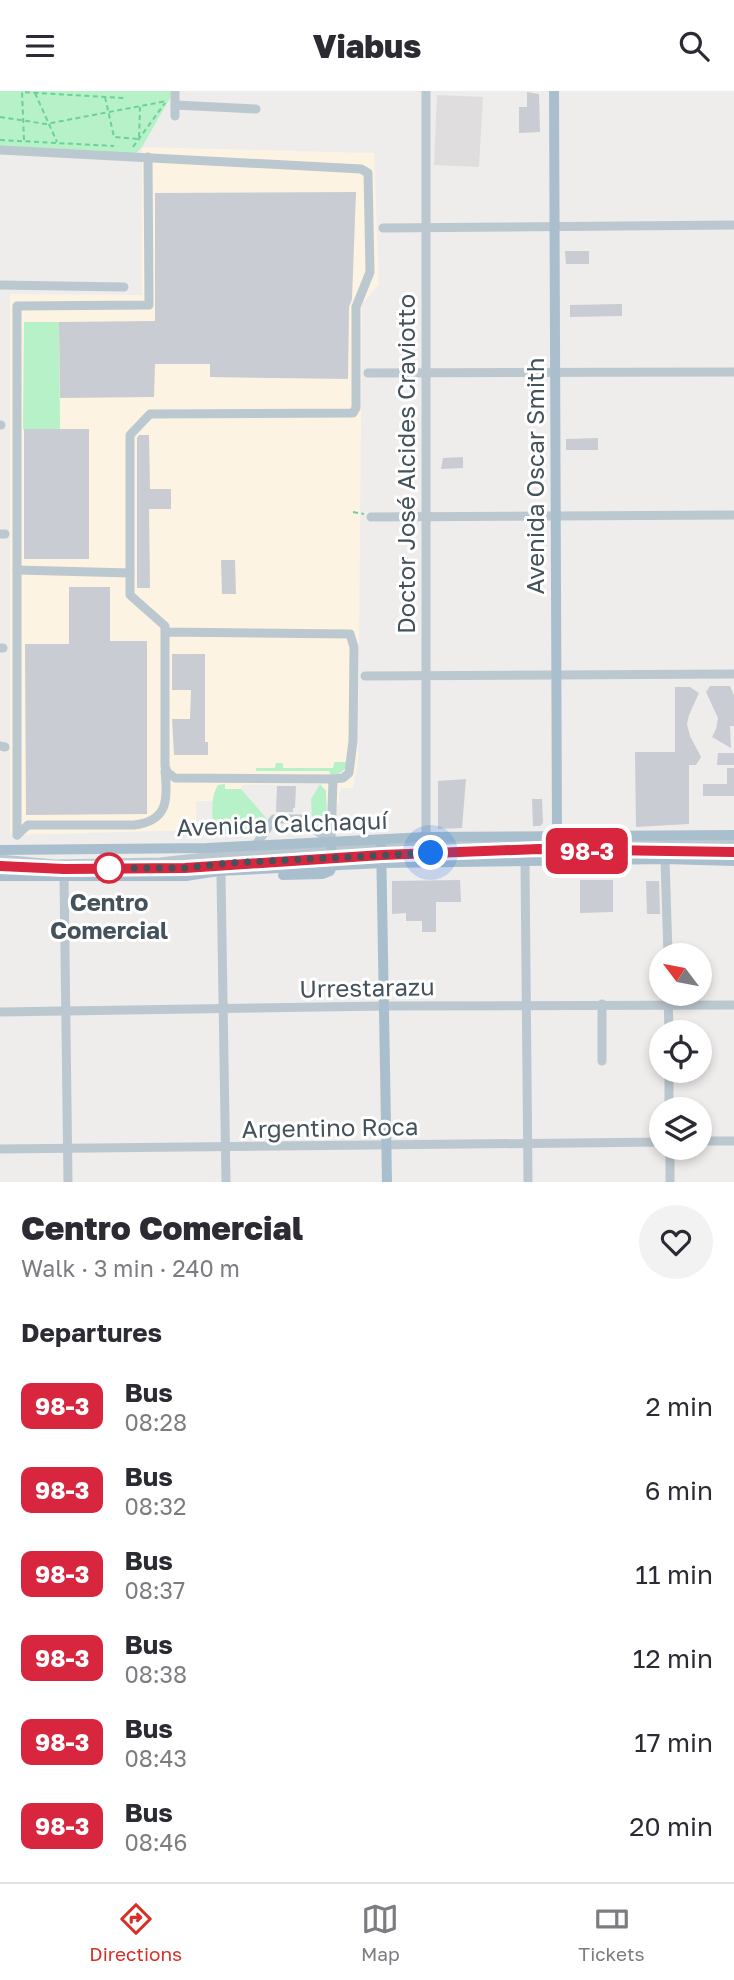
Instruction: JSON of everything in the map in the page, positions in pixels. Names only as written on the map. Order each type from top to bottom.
[{"type":"main road","name":"Avenida Oscar Smith","points":[[554,91],[558,847]]},
{"type":"main road","name":"Avenida Calchaquí","points":[[0,876],[186,876],[332,854],[382,852],[450,862],[526,862],[558,847],[734,835]]},
{"type":"main road","name":"Avenida Calchaquí","points":[[0,850],[255,846],[332,854],[382,852],[426,838],[558,847],[666,859],[734,861]]},
{"type":"main road","points":[[450,862],[498,855],[542,854],[558,847]]},
{"type":"main road","points":[[382,852],[387,1182]]},
{"type":"main road","points":[[186,876],[221,881],[322,874],[330,871],[332,854]]},
{"type":"street","points":[[175,91],[175,116]]},
{"type":"street","name":"Doctor José Alcides Craviotto","points":[[426,91],[426,838]]},
{"type":"street","points":[[175,105],[256,109]]},
{"type":"street","points":[[0,150],[145,157],[361,169],[369,173],[370,272],[356,307],[354,413],[150,414],[130,435],[130,596],[165,625],[167,798],[157,817],[134,825],[28,825],[17,835],[17,306],[149,305],[145,157]]},
{"type":"street","points":[[383,227],[734,225]]},
{"type":"street","points":[[0,285],[124,287]]},
{"type":"street","points":[[368,373],[734,372]]},
{"type":"street","points":[[371,517],[734,515]]},
{"type":"street","points":[[17,570],[130,573]]},
{"type":"street","points":[[165,632],[350,634],[354,647],[351,769],[345,777],[175,778],[167,772],[165,766]]},
{"type":"street","points":[[365,676],[734,674]]},
{"type":"street","points":[[332,854],[333,779]]},
{"type":"street","points":[[255,846],[274,819],[302,819],[332,854]]},
{"type":"street","points":[[382,852],[734,842]]},
{"type":"street","points":[[558,847],[734,852]]},
{"type":"street","points":[[0,859],[55,863],[160,862],[222,855],[332,854]]},
{"type":"street","points":[[0,866],[64,869],[185,868],[332,854]]},
{"type":"street","points":[[666,859],[668,943]]},
{"type":"street","points":[[526,862],[528,1182]]},
{"type":"street","points":[[64,876],[68,1182]]},
{"type":"street","points":[[221,881],[226,1182]]},
{"type":"street","points":[[602,1004],[602,1062]]},
{"type":"street","name":"Urrestarazu","points":[[0,1012],[649,1005]]},
{"type":"street","name":"Urrestarazu","points":[[712,1005],[734,1005]]},
{"type":"street","points":[[712,1141],[734,1141]]},
{"type":"street","name":"Argentino Roca","points":[[0,1149],[649,1142]]},
{"type":"street","points":[[670,1160],[670,1182]]},
{"type":"path","points":[[24,141],[22,92],[124,98]]},
{"type":"path","points":[[35,93],[57,143]]},
{"type":"path","points":[[105,97],[114,137],[139,139]]},
{"type":"path","points":[[0,117],[48,124],[167,101],[132,147]]},
{"type":"path","points":[[139,139],[141,106]]},
{"type":"path","points":[[0,140],[120,146]]},
{"type":"shaded area","points":[[437,95],[483,97],[479,167],[434,165]]},
{"type":"shaded area","points":[[142,147],[374,153],[379,284],[362,304],[358,761],[353,788],[342,788],[339,792],[339,804],[327,803],[326,791],[320,784],[242,785],[241,789],[225,789],[225,785],[218,785],[212,801],[196,801],[197,830],[10,835],[10,294],[142,295]]},
{"type":"green space","points":[[0,91],[174,91],[142,147],[133,156],[0,150]]},
{"type":"green space","points":[[24,322],[59,322],[60,429],[23,429]]},
{"type":"green space","points":[[334,762],[348,762],[342,772],[331,776],[329,771],[256,771],[256,768],[275,768],[276,763],[283,763],[283,768],[333,768]]},
{"type":"green space","points":[[225,784],[225,789],[241,789],[267,819],[266,826],[259,833],[214,835],[213,797],[218,785]]},
{"type":"green space","points":[[320,784],[326,791],[327,827],[312,819],[311,799]]},
{"type":"building","points":[[527,92],[539,94],[540,132],[519,133],[519,107],[527,107]]},
{"type":"building","points":[[356,192],[348,379],[210,377],[210,364],[155,364],[154,397],[60,398],[59,322],[155,321],[155,193]]},
{"type":"building","points":[[565,251],[589,251],[589,264],[566,264]]},
{"type":"building","points":[[622,304],[622,316],[570,317],[570,305]]},
{"type":"building","points":[[24,429],[89,429],[89,559],[24,559]]},
{"type":"building","points":[[139,435],[149,435],[150,489],[171,489],[171,509],[149,509],[150,588],[137,588]]},
{"type":"building","points":[[598,438],[598,450],[566,450],[566,439]]},
{"type":"building","points":[[463,457],[463,468],[441,469],[443,458]]},
{"type":"building","points":[[221,560],[235,560],[236,594],[222,594]]},
{"type":"building","points":[[69,587],[110,587],[110,641],[147,641],[147,814],[26,815],[25,644],[69,644]]},
{"type":"building","points":[[172,654],[205,654],[205,742],[208,742],[208,755],[174,755],[172,719],[190,719],[191,690],[172,690]]},
{"type":"building","points":[[710,686],[730,686],[734,696],[734,726],[730,726],[731,748],[712,737],[718,718],[706,692]]},
{"type":"building","points":[[675,687],[690,687],[699,693],[687,724],[701,757],[696,765],[689,765],[689,824],[636,827],[635,752],[675,752]]},
{"type":"building","points":[[718,753],[734,753],[734,765],[717,765]]},
{"type":"building","points":[[727,768],[734,768],[734,796],[703,796],[703,784],[727,784]]},
{"type":"building","points":[[466,779],[462,828],[438,829],[438,781]]},
{"type":"building","points":[[277,786],[296,786],[293,812],[276,812]]},
{"type":"building","points":[[532,799],[542,799],[543,823],[540,826],[533,826]]},
{"type":"building","points":[[460,880],[461,902],[436,902],[436,932],[422,932],[422,921],[406,921],[406,913],[392,914],[392,881]]},
{"type":"building","points":[[580,880],[613,880],[613,912],[580,913]]},
{"type":"building","points":[[646,881],[659,881],[660,914],[647,914]]},
{"type":"bus line","name":"98-3","points":[[0,866],[64,869],[185,868],[229,863],[539,849],[734,852]]},
{"type":"place","name":"Centro Comercial","points":[[109,868]]},
{"type":"route","points":[[109,868],[185,868],[229,863],[431,853]]}]
